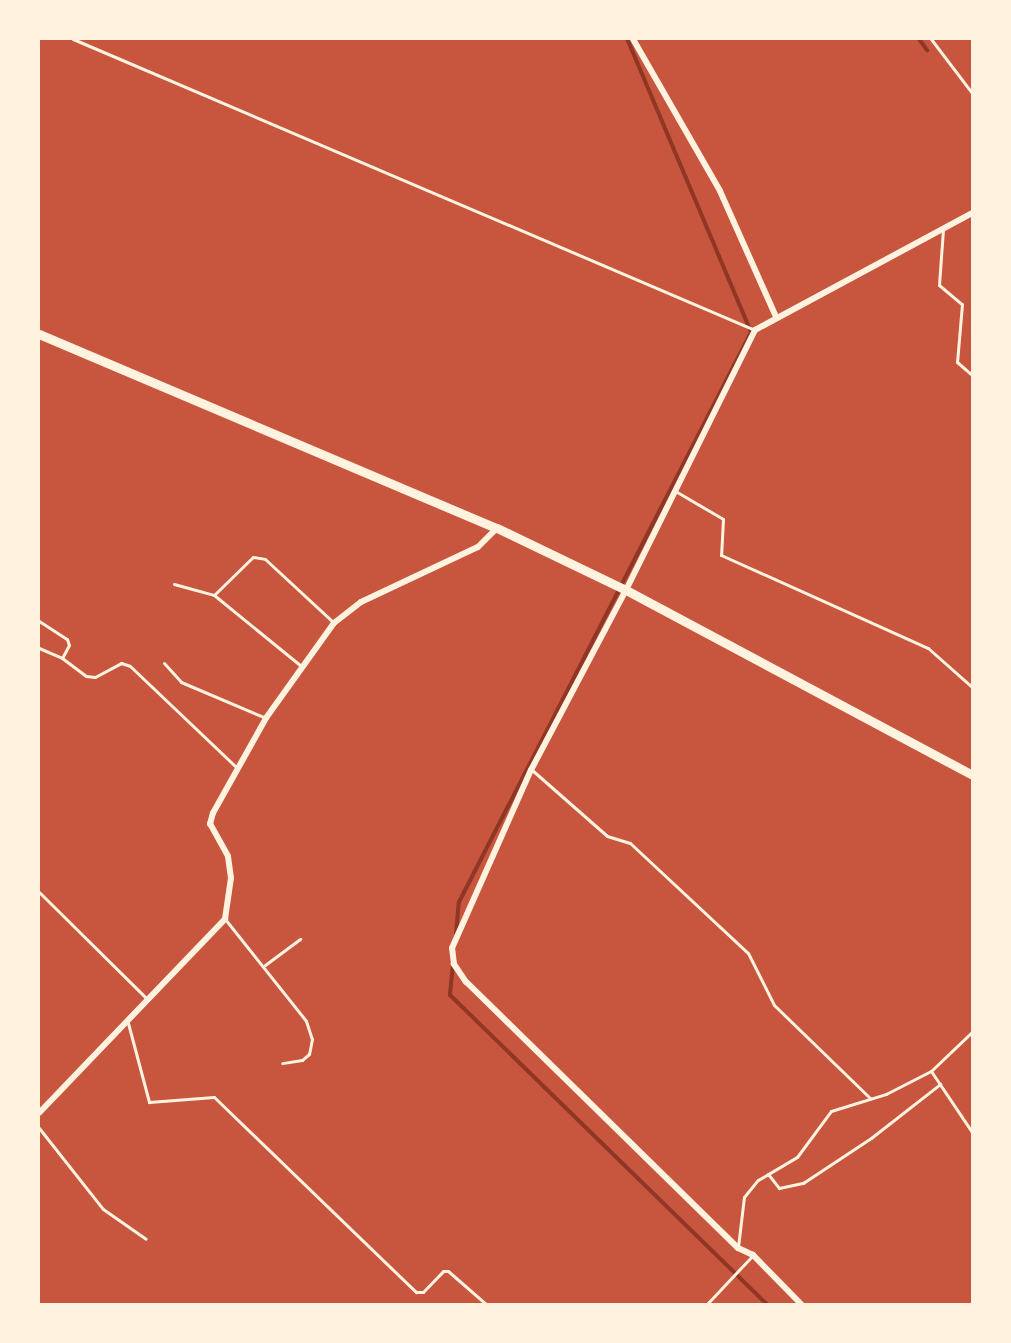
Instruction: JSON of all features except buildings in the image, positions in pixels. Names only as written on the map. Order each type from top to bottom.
[{"type":"main road","points":[[39,334],[497,528],[626,590],[972,775]]},
{"type":"street","points":[[633,39],[720,191],[776,316]]},
{"type":"street","points":[[801,1304],[753,1255],[738,1248],[466,982],[454,964],[452,948],[456,933],[531,770],[626,590],[755,330],[776,316],[972,213]]},
{"type":"street","points":[[39,1113],[128,1023],[225,919],[231,878],[228,855],[210,824],[266,718],[334,623],[361,602],[478,547],[497,528]]},
{"type":"lane","points":[[73,39],[755,330]]},
{"type":"lane","points":[[931,39],[972,93]]},
{"type":"lane","points":[[943,227],[939,285],[962,304],[957,362],[972,375]]},
{"type":"lane","points":[[675,491],[723,519],[721,555],[928,648],[972,687]]},
{"type":"lane","points":[[214,595],[253,557],[265,559],[334,623]]},
{"type":"lane","points":[[174,584],[214,595],[303,668]]},
{"type":"lane","points":[[39,621],[67,639],[69,645],[62,658]]},
{"type":"lane","points":[[39,648],[62,658],[86,676],[95,677],[121,663],[130,666],[238,769]]},
{"type":"lane","points":[[164,663],[181,682],[266,718]]},
{"type":"lane","points":[[531,770],[607,836],[630,843],[748,953],[774,1005],[870,1098]]},
{"type":"lane","points":[[39,892],[149,1001]]},
{"type":"lane","points":[[225,919],[265,964],[306,1021],[312,1039],[309,1054],[302,1060],[282,1063]]},
{"type":"lane","points":[[265,964],[300,939]]},
{"type":"lane","points":[[128,1023],[149,1102],[214,1097],[416,1292],[423,1292],[442,1271],[448,1271],[486,1304]]},
{"type":"lane","points":[[738,1248],[744,1197],[758,1180],[797,1158],[831,1111],[870,1098],[931,1071],[972,1032]]},
{"type":"lane","points":[[931,1071],[972,1132]]},
{"type":"lane","points":[[768,1174],[779,1188],[803,1183],[872,1138],[940,1084]]},
{"type":"lane","points":[[39,1128],[103,1209],[146,1239]]},
{"type":"lane","points":[[707,1304],[753,1255]]},
{"type":"waterway","points":[[456,934],[459,902],[751,332],[627,39]]},
{"type":"waterway","points":[[919,39],[927,50]]},
{"type":"waterway","points":[[453,965],[450,995],[767,1304]]}]
